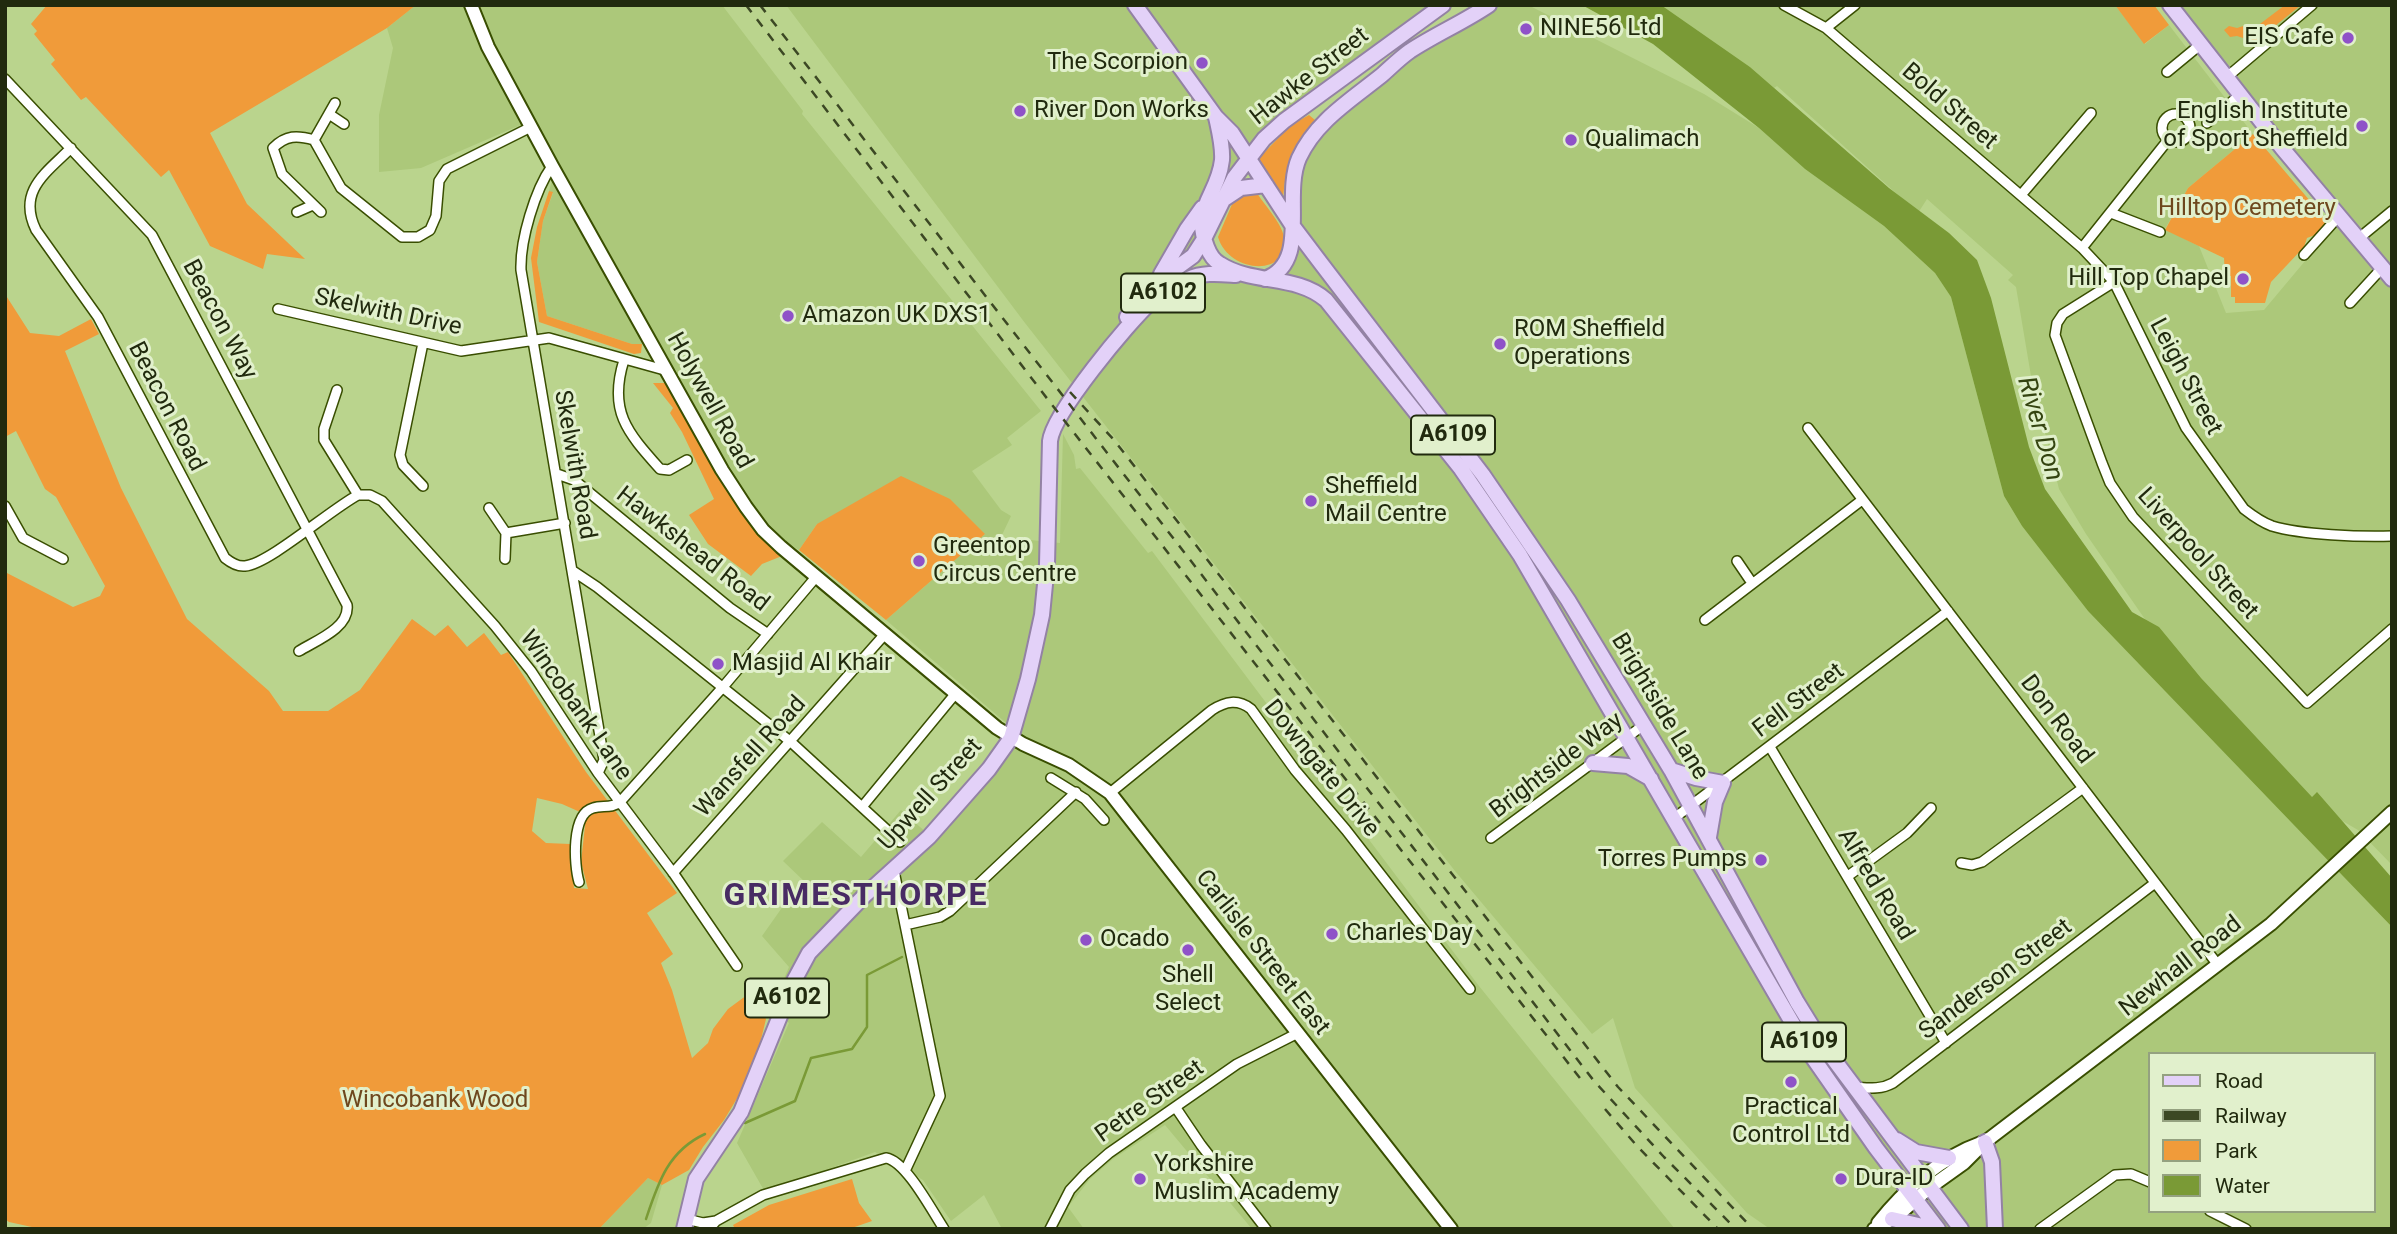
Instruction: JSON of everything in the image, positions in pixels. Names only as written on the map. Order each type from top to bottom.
[{"type":"main road","name":"Holywell Road","points":[[471,5],[488,47],[552,166],[722,470],[746,507],[763,530],[816,578],[1010,737]]},
{"type":"main road","points":[[1135,5],[1216,117],[1228,129],[1292,225],[1293,240],[1289,256],[1273,276],[1265,279],[1241,275],[1215,261],[1204,239],[1202,219],[1205,204]]},
{"type":"main road","name":"Hawke Street","points":[[1222,201],[1248,158],[1284,121],[1443,5]]},
{"type":"main road","name":"Hawke Street","points":[[1292,225],[1292,189],[1296,167],[1311,138],[1325,122],[1408,52],[1489,5]]},
{"type":"main road","points":[[2170,5],[2387,274]]},
{"type":"main road","points":[[1149,288],[1167,267],[1186,229],[1205,204],[1215,184],[1222,161],[1216,117]]},
{"type":"main road","points":[[1204,239],[1222,201],[1241,188],[1266,185]]},
{"type":"main road","name":"Brightside Lane","points":[[1292,225],[1416,385],[1517,523],[1645,724],[1797,1002],[1852,1087],[1961,1229]]},
{"type":"main road","name":"Upwell Street","points":[[1107,352],[1126,317],[1149,288],[1193,256],[1204,239]]},
{"type":"main road","name":"Upwell Street","points":[[685,1224],[696,1179],[741,1112],[790,990],[809,953],[845,914],[929,837],[998,758],[1010,737],[1030,670],[1042,615],[1047,564],[1051,433],[1055,424],[1107,352],[1143,311],[1165,291],[1198,276],[1213,273],[1241,275]]},
{"type":"main road","name":"Brightside Lane","points":[[1265,279],[1300,285],[1320,295],[1332,306],[1461,469],[1520,555],[1811,1055],[1937,1229]]},
{"type":"main road","name":"Carlisle Street East","points":[[1010,737],[1069,765],[1110,793],[1451,1229]]},
{"type":"main road","points":[[1593,763],[1628,766],[1652,780]]},
{"type":"main road","points":[[1671,769],[1696,778],[1723,783],[1715,802],[1709,837]]},
{"type":"main road","name":"Newhall Road","points":[[1926,1183],[1964,1163],[1985,1142],[2271,924],[2392,812]]},
{"type":"main road","points":[[1889,1136],[1916,1152],[1949,1158]]},
{"type":"main road","points":[[1985,1142],[1992,1162],[1995,1229]]},
{"type":"main road","name":"Newhall Road","points":[[1874,1229],[1892,1219],[1949,1158],[1985,1142]]},
{"type":"main road","name":"Newhall Road","points":[[1874,1229],[1889,1209],[1913,1195]]},
{"type":"main road","points":[[1892,1219],[1937,1229]]},
{"type":"street","name":"Bold Street","points":[[1784,5],[1826,28],[2082,248]]},
{"type":"street","points":[[1826,28],[1855,5]]},
{"type":"street","points":[[2227,77],[2312,5]]},
{"type":"street","points":[[2166,72],[2201,44]]},
{"type":"street","name":"Beacon Way","points":[[5,79],[152,235],[347,605],[348,611],[342,622],[299,650]]},
{"type":"street","points":[[2207,123],[2241,94]]},
{"type":"street","points":[[314,140],[335,103]]},
{"type":"street","points":[[2021,195],[2091,113]]},
{"type":"street","points":[[329,114],[344,124]]},
{"type":"street","points":[[297,212],[317,208],[282,174],[273,148],[282,139],[298,135],[314,140],[341,188],[402,237],[418,237],[430,230],[436,216],[439,181],[447,169],[531,127]]},
{"type":"street","points":[[2082,248],[2168,139]]},
{"type":"street","name":"Beacon Road","points":[[71,148],[37,181],[30,202],[31,219],[98,317],[220,551],[231,563],[247,566],[277,551],[358,495]]},
{"type":"street","name":"Skelwith Road","points":[[552,166],[537,198],[521,258],[532,340],[604,760],[598,773]]},
{"type":"street","points":[[2358,239],[2392,211]]},
{"type":"street","points":[[2111,213],[2160,232]]},
{"type":"street","points":[[2304,256],[2339,216]]},
{"type":"street","name":"Leigh Street","points":[[2082,248],[2114,282],[2186,428],[2244,509],[2271,526],[2357,536],[2392,536]]},
{"type":"street","points":[[2350,303],[2387,274]]},
{"type":"street","name":"Liverpool Street","points":[[2114,282],[2063,314],[2057,323],[2055,335],[2110,483],[2133,517],[2307,703],[2392,629]]},
{"type":"street","name":"Skelwith Drive","points":[[278,309],[461,351],[549,338],[668,371]]},
{"type":"street","points":[[423,343],[400,454],[403,465],[423,486]]},
{"type":"street","points":[[624,360],[616,389],[623,419],[660,469],[669,470],[687,460]]},
{"type":"street","points":[[337,390],[324,429],[324,440],[358,495]]},
{"type":"street","name":"Don Road","points":[[1808,428],[2218,965]]},
{"type":"street","name":"Hawkshead Road","points":[[556,474],[573,480],[730,608],[768,634]]},
{"type":"street","name":"Wincobank Lane","points":[[358,495],[370,495],[382,501],[495,626],[531,671],[598,773],[673,873],[737,966]]},
{"type":"street","points":[[1704,620],[1862,499]]},
{"type":"street","points":[[5,506],[23,538],[63,559]]},
{"type":"street","points":[[489,508],[506,533],[505,559]]},
{"type":"street","points":[[506,533],[565,523]]},
{"type":"street","points":[[1737,561],[1752,583]]},
{"type":"street","points":[[572,571],[597,587],[791,742],[900,842]]},
{"type":"street","points":[[579,882],[575,854],[581,819],[585,812],[593,808],[613,807],[620,802],[816,578]]},
{"type":"street","name":"Fell Street","points":[[1673,819],[1948,611]]},
{"type":"street","name":"Wansfell Road","points":[[673,873],[885,634]]},
{"type":"street","points":[[862,807],[956,693]]},
{"type":"street","name":"Downgate Drive","points":[[1110,793],[1222,703],[1244,704],[1251,709],[1296,770],[1470,989]]},
{"type":"street","name":"Brightside Way","points":[[1491,838],[1645,724]]},
{"type":"street","name":"Alfred Road","points":[[1770,747],[1946,1043]]},
{"type":"street","points":[[1051,778],[1076,792],[1096,808],[1104,820]]},
{"type":"street","points":[[1961,863],[1972,865],[1982,862],[2083,788]]},
{"type":"street","points":[[905,925],[940,917],[950,911],[1076,792]]},
{"type":"street","points":[[1848,876],[1907,833],[1931,808]]},
{"type":"street","points":[[894,871],[940,1096],[905,1171]]},
{"type":"street","name":"Sanderson Street","points":[[1852,1087],[1874,1089],[1893,1083],[2155,883]]},
{"type":"street","name":"Petre Street","points":[[1050,1229],[1070,1190],[1109,1153],[1237,1064],[1298,1033]]},
{"type":"street","points":[[1176,1108],[1266,1229]]},
{"type":"street","points":[[685,1224],[713,1225],[749,1202],[776,1190],[881,1158],[891,1158],[905,1171],[944,1229]]},
{"type":"street","points":[[2040,1229],[2115,1175],[2131,1174],[2148,1181]]},
{"type":"street","points":[[2214,1213],[2246,1229]]},
{"type":"shaded area","points":[[416,5],[722,5],[803,111],[802,114],[1041,411],[1007,438],[1012,445],[972,471],[1001,510],[1011,516],[1001,537],[1060,543],[1063,434],[1074,455],[1076,469],[1080,468],[1148,553],[1152,551],[1479,986],[1675,1229],[1252,1229],[1165,1125],[1113,1159],[1090,1179],[1068,1207],[1084,1229],[1002,1229],[984,1195],[951,1221],[923,1180],[875,1152],[765,1192],[737,1143],[789,1023],[771,1009],[789,967],[762,936],[786,902],[806,883],[783,861],[822,822],[861,857],[901,810],[929,835],[1007,754],[1012,728],[886,620],[985,534],[817,524],[799,550],[769,530],[725,469],[659,344],[632,344],[547,316],[537,262],[543,221],[553,193],[549,191],[553,177],[525,123],[421,168],[379,172],[379,115],[393,48],[387,28]]},
{"type":"shaded area","points":[[786,5],[1443,5],[1264,139],[1204,239],[1143,311],[1189,278],[1281,269],[1299,159],[1351,99],[1489,5],[1528,5],[1704,94],[1759,128],[1805,169],[1884,226],[1935,273],[1951,297],[2004,496],[2022,526],[2088,611],[2392,927],[2392,1229],[1770,1229],[1747,1213],[1635,1088],[1613,1018],[1592,1034],[1455,871],[1025,323]]},
{"type":"shaded area","points":[[1661,5],[2115,5],[2145,44],[2169,25],[2253,134],[2188,188],[2165,229],[2199,246],[2226,313],[2264,310],[2336,224],[2294,177],[2160,5],[2392,5],[2392,865],[2358,830],[2301,797],[2167,651],[2086,534],[2059,489],[2031,376],[2016,287],[2008,280],[2013,275],[1927,199],[1918,213],[1777,86],[1774,88],[1750,67]]},
{"type":"shaded area","points":[[648,1178],[662,1185],[651,1223],[643,1229],[599,1229]]},
{"type":"green space","points":[[47,5],[416,5],[387,28],[210,133],[247,204],[305,259],[267,254],[263,269],[210,246],[169,170],[161,177],[86,97],[81,100],[51,64],[55,60],[34,34],[37,31],[31,24]]},
{"type":"green space","points":[[2115,5],[2154,5],[2169,25],[2144,44]]},
{"type":"green space","points":[[2285,5],[2301,5],[2255,42],[2237,36],[2230,37],[2224,30],[2229,26],[2243,26],[2248,33]]},
{"type":"green space","points":[[1309,115],[1315,120],[1301,138],[1292,157],[1283,200],[1257,160],[1291,125]]},
{"type":"green space","name":"Hilltop Cemetery","points":[[2253,134],[2328,222],[2315,235],[2307,238],[2304,247],[2271,282],[2265,303],[2235,303],[2235,297],[2231,297],[2231,276],[2225,276],[2224,258],[2165,230],[2188,188]]},
{"type":"green space","points":[[1252,190],[1272,214],[1284,236],[1284,249],[1279,259],[1258,266],[1234,259],[1224,250],[1218,237],[1236,195]]},
{"type":"green space","points":[[549,191],[553,192],[543,221],[537,262],[547,316],[632,344],[642,344],[641,353],[634,354],[539,322],[531,258],[537,227]]},
{"type":"green space","name":"Wincobank Wood","points":[[5,294],[30,333],[59,336],[91,319],[99,334],[65,351],[121,488],[187,619],[269,691],[283,711],[328,711],[360,690],[412,619],[435,636],[448,625],[467,647],[484,633],[501,655],[508,652],[586,772],[677,893],[647,913],[673,954],[661,963],[692,1058],[708,1043],[713,1029],[728,1009],[747,995],[766,1019],[753,1072],[689,1170],[662,1185],[648,1178],[599,1229],[41,1229],[5,1219],[5,572],[73,607],[100,596],[105,586],[56,497],[45,489],[16,431],[5,437]],"holes":[[[537,798],[580,812],[585,826],[581,862],[588,889],[574,888],[570,844],[546,843],[532,831]]]},
{"type":"green space","points":[[653,383],[667,383],[742,514],[782,556],[762,564],[751,576],[708,544],[689,515],[714,499],[670,413],[673,408]]},
{"type":"green space","points":[[901,476],[950,499],[985,534],[886,620],[799,550],[817,524]]},
{"type":"green space","points":[[852,1179],[859,1203],[872,1221],[849,1229],[735,1229],[733,1225],[769,1205]]},
{"type":"water","points":[[1582,5],[1661,5],[1750,67],[1889,188],[1949,233],[1977,260],[1991,298],[2029,447],[2045,489],[2132,612],[2159,627],[2201,678],[2312,797],[2317,792],[2392,878],[2392,927],[2088,611],[2022,526],[2004,496],[1951,297],[1935,273],[1884,226],[1805,169],[1759,128],[1653,44]]},
{"type":"waterway","points":[[745,1123],[795,1101],[811,1058],[852,1049],[867,1027],[867,975],[902,957]]},
{"type":"waterway","points":[[646,1219],[666,1169],[682,1149],[705,1134]]},
{"type":"railway","points":[[746,5],[1049,401],[1583,1082]]},
{"type":"railway","points":[[760,5],[1594,1081],[1664,1157],[1736,1229]]},
{"type":"railway","points":[[1070,392],[1114,440],[1618,1087],[1753,1229]]},
{"type":"railway","points":[[1605,1109],[1718,1229]]},
{"type":"place","name":"NINE56 Ltd","points":[[1526,29]]},
{"type":"place","name":"EIS Cafe","points":[[2348,38]]},
{"type":"place","name":"The Scorpion","points":[[1202,63]]},
{"type":"place","name":"River Don Works","points":[[1020,111]]},
{"type":"place","name":"English Institute of Sport Sheffield","points":[[2362,126]]},
{"type":"place","name":"Qualimach","points":[[1571,140]]},
{"type":"place","name":"Hill Top Chapel","points":[[2243,279]]},
{"type":"place","name":"Amazon UK DXS1","points":[[788,316]]},
{"type":"place","name":"ROM Sheffield Operations","points":[[1500,344]]},
{"type":"place","name":"Sheffield Mail Centre","points":[[1311,501]]},
{"type":"place","name":"Greentop Circus Centre","points":[[919,561]]},
{"type":"place","name":"Masjid Al Khair","points":[[718,664]]},
{"type":"place","name":"Torres Pumps","points":[[1761,860]]},
{"type":"place","name":"Charles Day","points":[[1332,934]]},
{"type":"place","name":"Ocado","points":[[1086,940]]},
{"type":"place","name":"Shell Select","points":[[1188,950]]},
{"type":"place","name":"Practical Control Ltd","points":[[1791,1082]]},
{"type":"place","name":"Yorkshire Muslim Academy","points":[[1140,1179]]},
{"type":"place","name":"Dura-ID","points":[[1841,1179]]},
{"type":"district","name":"GRIMESTHORPE","points":[[856,897]]},
{"type":"water label","name":"River Don","points":[[2039,429]]}]
